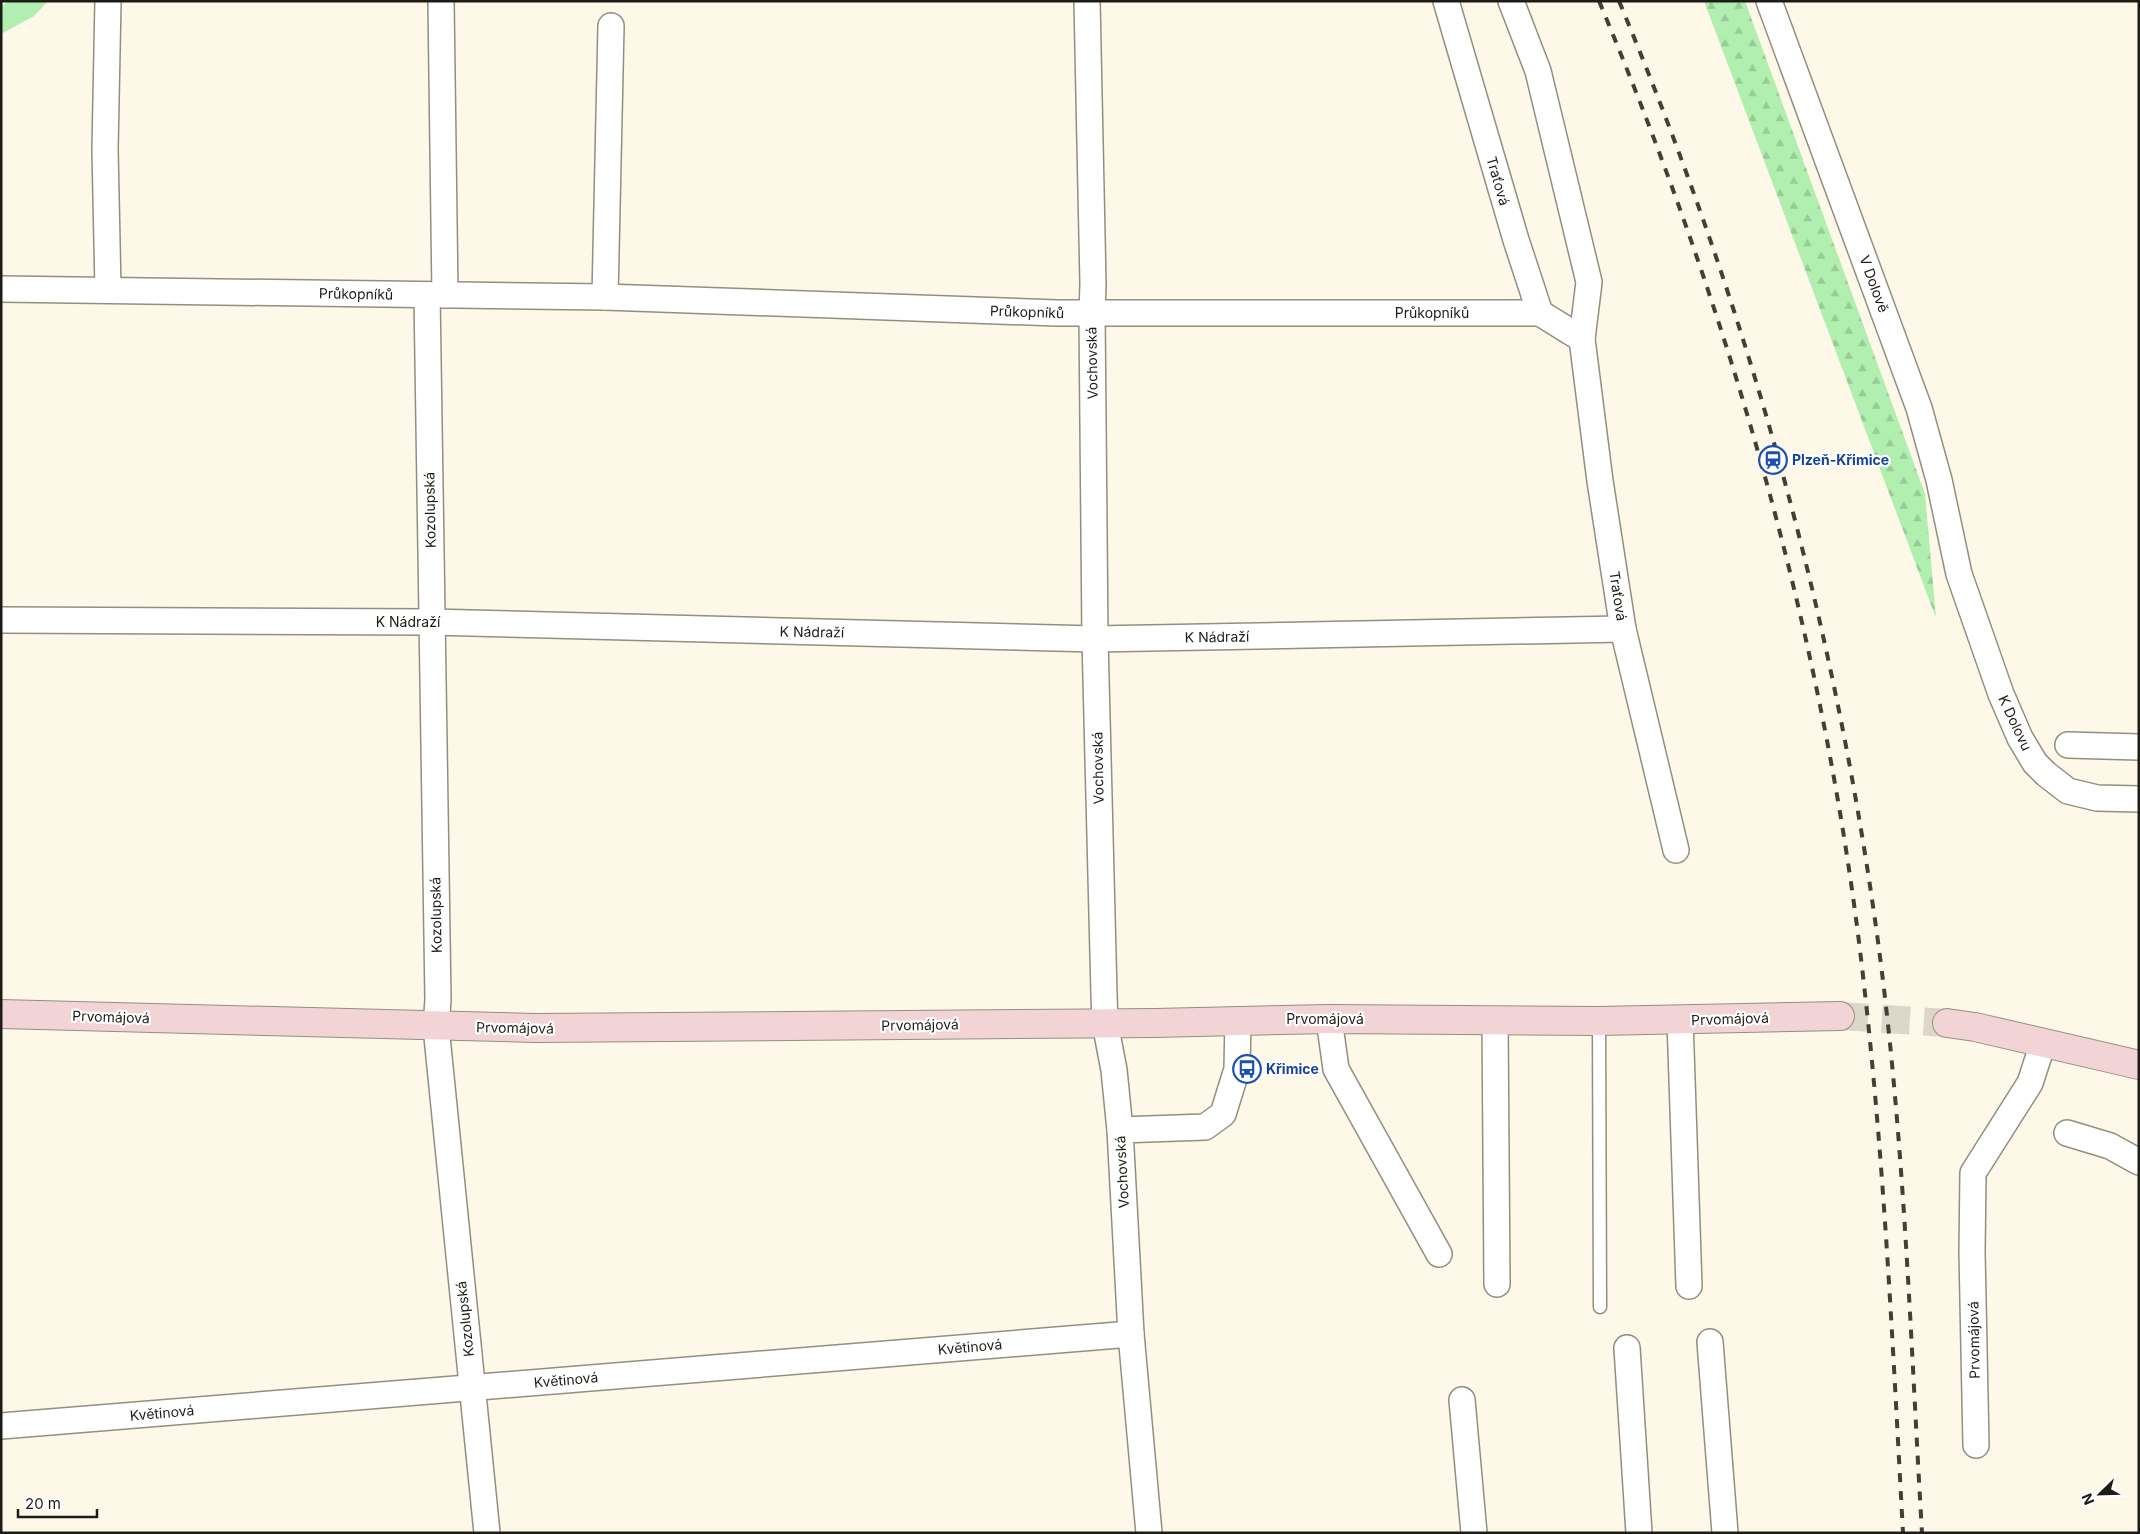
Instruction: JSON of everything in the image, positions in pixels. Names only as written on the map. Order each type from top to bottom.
[{"type":"street","points":[[108,1],[106,149],[108,290]]},
{"type":"street","name":"Kozolupská","points":[[442,1],[431,622],[438,990],[436,1027],[488,1533]]},
{"type":"street","name":"Vochovská","points":[[1087,1],[1093,284],[1095,639],[1105,1023],[1114,1070],[1120,1130],[1131,1334],[1149,1533]]},
{"type":"street","name":"Traťová","points":[[1446,1],[1516,240],[1540,314]]},
{"type":"street","name":"Traťová","points":[[1511,1],[1538,71],[1589,282],[1582,338],[1600,481],[1624,629],[1676,850]]},
{"type":"street","name":"V Dolově","points":[[1769,1],[1919,408],[1939,480],[1950,540],[1959,574]]},
{"type":"street","points":[[605,297],[611,26]]},
{"type":"street","name":"Průkopníků","points":[[1,289],[605,297],[1092,314],[1540,314]]},
{"type":"street","points":[[1540,314],[1582,338]]},
{"type":"street","name":"K Dolovu","points":[[1959,574],[2001,694],[2020,738],[2035,763],[2068,791],[2098,798],[2139,799]]},
{"type":"street","name":"K Nádraží","points":[[1,620],[431,622],[1095,639],[1624,629]]},
{"type":"street","points":[[2068,745],[2139,747]]},
{"type":"street","name":"Prvomájová","points":[[1,1014],[436,1027],[536,1028],[1329,1019],[1599,1021],[1840,1016]]},
{"type":"street","points":[[1329,1019],[1336,1068],[1438,1254]]},
{"type":"street","points":[[1120,1130],[1205,1128],[1223,1114],[1237,1069],[1238,1020]]},
{"type":"street","points":[[1494,1020],[1497,1284]]},
{"type":"street","points":[[1680,1020],[1688,1286]]},
{"type":"street","points":[[1947,1023],[1975,1027],[2139,1065]]},
{"type":"street","name":"Prvomájová","points":[[1976,1445],[1972,1252],[1973,1173],[2030,1082],[2043,1043]]},
{"type":"street","points":[[2067,1133],[2110,1146],[2139,1162]]},
{"type":"street","name":"Květinová","points":[[1,1426],[1131,1334]]},
{"type":"street","points":[[1710,1342],[1725,1533]]},
{"type":"street","points":[[1626,1348],[1639,1533]]},
{"type":"street","points":[[1462,1400],[1474,1533]]},
{"type":"lane","points":[[1599,1021],[1600,1307]]},
{"type":"green space","points":[[11,1],[48,1],[34,16],[1,34],[1,6]]},
{"type":"green space","points":[[1704,1],[1745,1],[1925,494],[1936,618]]},
{"type":"tunnel","points":[[1840,1016],[1947,1023]]},
{"type":"railway","points":[[1599,1],[1644,113],[1686,227],[1725,343],[1760,459],[1791,576],[1818,695],[1840,814],[1867,1009],[1886,1233],[1903,1533]]},
{"type":"railway","points":[[1619,1],[1664,113],[1706,227],[1743,340],[1778,455],[1808,571],[1834,689],[1857,807],[1886,1002],[1900,1153],[1922,1533]]},
{"type":"place","name":"Plzeň-Křimice","points":[[1773,460]]},
{"type":"place","name":"Křimice","points":[[1247,1069]]}]
